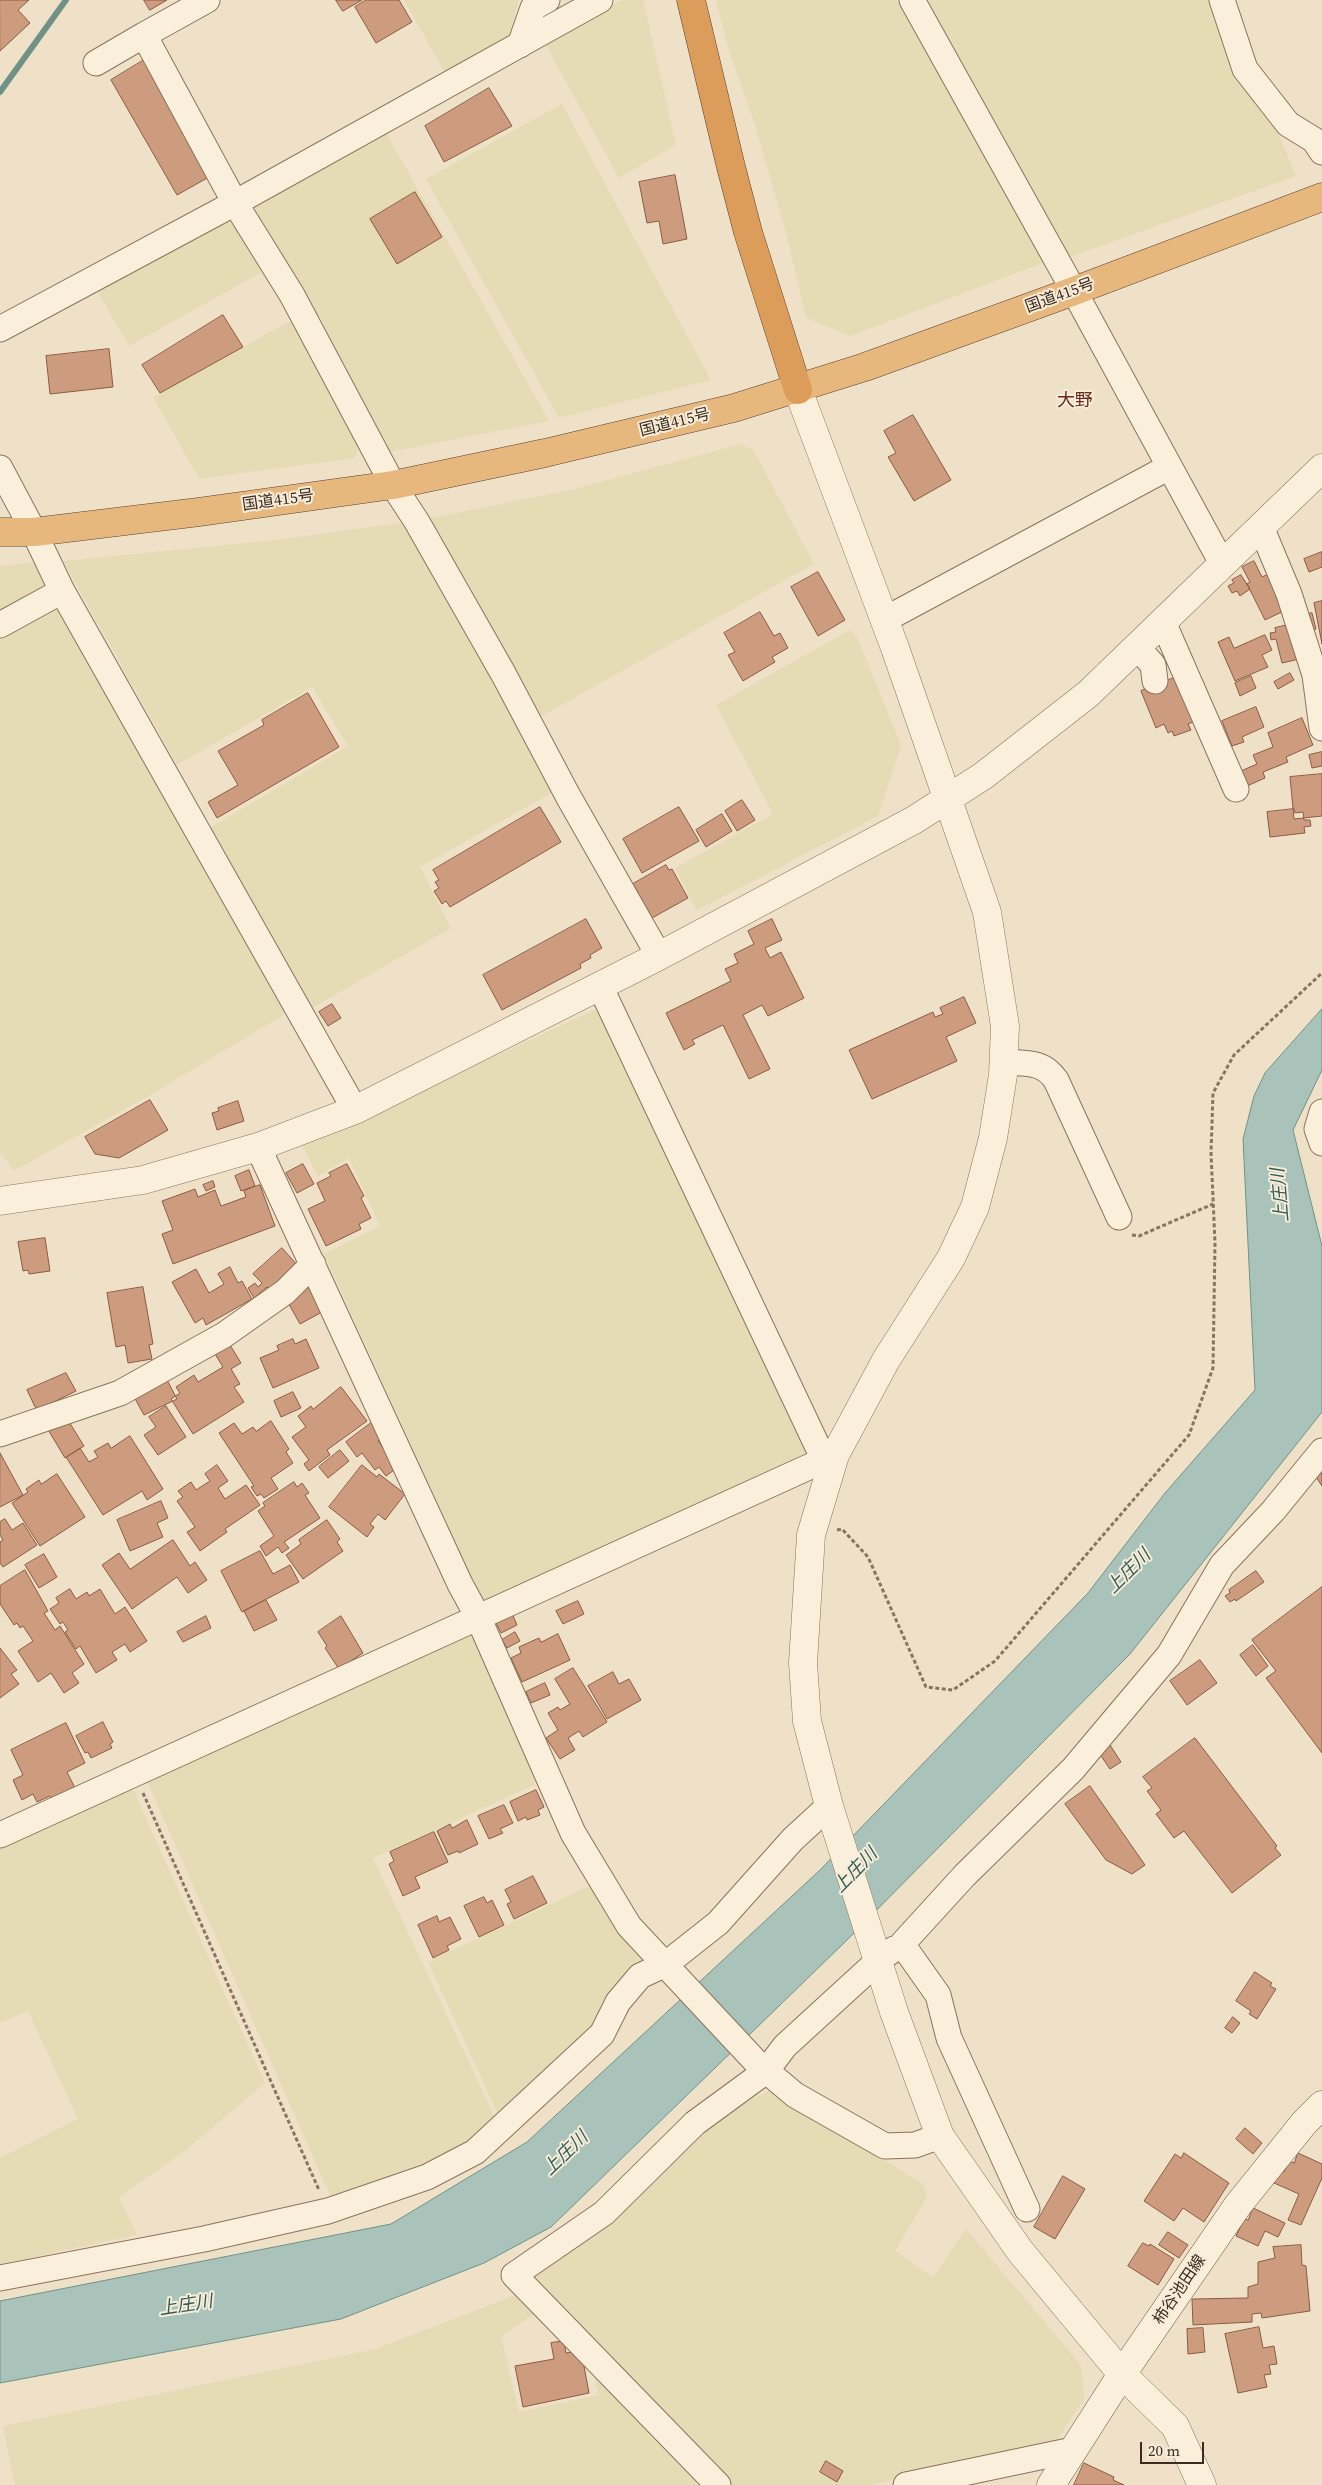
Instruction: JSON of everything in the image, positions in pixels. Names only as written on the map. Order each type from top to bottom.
[{"type":"highway","points":[[692,0],[748,232],[798,390]]},
{"type":"highway","name":"国道415号","points":[[0,532],[34,532],[199,512],[393,485],[636,433],[798,390],[1074,291],[1322,197]]},
{"type":"street","points":[[96,64],[207,0]]},
{"type":"street","points":[[520,45],[533,8],[547,0]]},
{"type":"street","points":[[0,329],[235,203],[600,0]]},
{"type":"street","points":[[912,0],[1074,291],[1223,565]]},
{"type":"street","points":[[1222,0],[1245,69],[1288,124],[1314,140],[1322,152]]},
{"type":"street","points":[[144,35],[235,203],[292,294],[393,485],[417,522],[499,667],[568,796],[659,956]]},
{"type":"street","points":[[798,390],[884,620],[987,912],[1005,1026],[1004,1062],[993,1138],[976,1207],[951,1258],[886,1360],[829,1457],[811,1535],[803,1673],[807,1721],[829,1806],[894,2012],[940,2136],[1020,2251],[1122,2374],[1175,2426],[1202,2485]]},
{"type":"street","points":[[884,620],[1170,467]]},
{"type":"street","points":[[0,468],[34,532],[62,591],[355,1110]]},
{"type":"street","points":[[0,1201],[143,1180],[258,1147],[355,1110],[659,956],[947,801],[983,776],[1088,694],[1322,468]]},
{"type":"street","points":[[1261,527],[1289,594],[1315,675],[1322,728]]},
{"type":"street","points":[[0,625],[62,591]]},
{"type":"street","points":[[1163,622],[1236,789]]},
{"type":"street","points":[[1136,647],[1152,664],[1155,681]]},
{"type":"street","points":[[600,986],[829,1457]]},
{"type":"street","points":[[1004,1062],[1038,1064],[1049,1070],[1056,1080],[1119,1217]]},
{"type":"street","points":[[1322,1112],[1317,1129],[1322,1144]]},
{"type":"street","points":[[258,1147],[460,1584],[478,1617],[573,1833],[629,1926],[762,2067],[794,2094],[885,2146],[915,2145],[940,2136]]},
{"type":"street","points":[[0,1434],[129,1388],[224,1335],[285,1292],[312,1264]]},
{"type":"street","points":[[718,2485],[514,2275],[604,2213],[695,2123],[762,2067],[879,1960],[902,1944],[965,1875],[1073,1768],[1169,1654],[1222,1564],[1273,1511],[1322,1451]]},
{"type":"street","points":[[0,1835],[829,1457]]},
{"type":"street","points":[[0,2278],[204,2239],[328,2211],[426,2177],[475,2152],[602,2034],[618,2002],[640,1976],[666,1964],[718,1924],[793,1839],[829,1806]]},
{"type":"street","points":[[902,1944],[938,1995],[949,2038],[1028,2209]]},
{"type":"street","name":"柿谷池田線","points":[[1051,2485],[1122,2374],[1238,2205],[1304,2123],[1322,2106]]},
{"type":"street","points":[[906,2485],[1073,2450]]},
{"type":"path","points":[[811,1535],[842,1529],[868,1557],[926,1687],[953,1690],[995,1660],[1189,1434],[1213,1368],[1213,1204],[1211,1153],[1213,1092],[1234,1055],[1322,973]]},
{"type":"path","points":[[1119,1217],[1126,1230],[1132,1235],[1139,1236],[1213,1204]]},
{"type":"path","points":[[135,1774],[328,2211]]},
{"type":"shaded area","points":[[404,0],[519,0],[508,38],[444,71]]},
{"type":"shaded area","points":[[622,0],[643,0],[676,145],[619,178],[544,42]]},
{"type":"shaded area","points":[[716,0],[904,0],[1048,261],[850,336],[806,318],[786,232],[755,125],[729,51]]},
{"type":"shaded area","points":[[925,0],[1213,0],[1273,120],[1296,176],[1067,258]]},
{"type":"shaded area","points":[[562,104],[711,380],[559,418],[426,179]]},
{"type":"shaded area","points":[[385,131],[549,421],[389,452],[250,206]]},
{"type":"shaded area","points":[[224,221],[239,225],[262,272],[129,346],[96,289]]},
{"type":"shaded area","points":[[290,321],[361,441],[355,458],[199,479],[153,397]]},
{"type":"shaded area","points":[[741,444],[754,451],[814,564],[536,719],[426,519],[574,489]]},
{"type":"shaded area","points":[[406,522],[553,792],[420,867],[451,928],[312,1008],[210,828],[348,746],[312,687],[177,765],[63,561],[276,540]]},
{"type":"shaded area","points":[[40,562],[49,583],[45,591],[0,615],[0,566]]},
{"type":"shaded area","points":[[61,606],[290,1011],[150,1095],[14,1171],[0,1152],[0,634]]},
{"type":"shaded area","points":[[850,630],[857,637],[901,745],[878,816],[697,910],[675,868],[773,814],[716,705]]},
{"type":"shaded area","points":[[601,1007],[809,1451],[484,1604],[324,1254],[380,1226],[349,1158],[318,1176],[302,1146]]},
{"type":"shaded area","points":[[473,1628],[543,1781],[373,1858],[497,2122],[433,2167],[332,2200],[146,1779]]},
{"type":"shaded area","points":[[131,1785],[265,2083],[185,2151],[119,2197],[137,2235],[0,2264],[0,2158],[78,2119],[28,2011],[0,2023],[0,1846]]},
{"type":"shaded area","points":[[591,1885],[644,1960],[643,1967],[608,2011],[501,2120],[428,1962]]},
{"type":"shaded area","points":[[770,2090],[923,2184],[927,2197],[895,2251],[933,2277],[966,2229],[1081,2365],[1084,2399],[1057,2440],[871,2485],[729,2485],[526,2277],[696,2129]]},
{"type":"shaded area","points":[[519,2294],[536,2313],[501,2336],[519,2412],[598,2395],[593,2366],[706,2485],[15,2485],[3,2426],[375,2349]]},
{"type":"water","name":"上庄川","points":[[1322,1009],[1322,1070],[1293,1130],[1322,1246],[1322,1412],[1130,1654],[845,1942],[551,2227],[484,2263],[341,2319],[0,2383],[0,2301],[391,2224],[527,2142],[820,1870],[1088,1593],[1165,1493],[1255,1390],[1243,1139],[1254,1096],[1265,1073]]},
{"type":"building","points":[[0,0],[29,0],[18,10],[30,23],[0,51]]},
{"type":"building","points":[[144,0],[167,0],[150,10]]},
{"type":"building","points":[[336,0],[362,0],[343,11]]},
{"type":"building","points":[[366,0],[399,0],[412,22],[376,43],[355,7]]},
{"type":"building","points":[[144,60],[209,177],[177,195],[111,80]]},
{"type":"building","points":[[489,88],[512,126],[444,162],[425,126]]},
{"type":"building","points":[[675,175],[687,239],[663,244],[659,221],[647,223],[639,182]]},
{"type":"building","points":[[415,192],[442,237],[397,264],[370,219]]},
{"type":"building","points":[[223,315],[243,347],[160,393],[142,365]]},
{"type":"building","points":[[109,349],[113,387],[50,394],[46,356]]},
{"type":"building","points":[[913,415],[951,480],[914,501],[888,457],[896,453],[884,431]]},
{"type":"building","points":[[1322,552],[1322,567],[1309,572],[1304,559]]},
{"type":"building","points":[[1254,561],[1262,577],[1272,572],[1290,608],[1265,620],[1247,584],[1250,582],[1242,567]]},
{"type":"building","points":[[818,572],[845,620],[818,636],[791,587]]},
{"type":"building","points":[[1241,575],[1250,589],[1240,596],[1237,591],[1232,593],[1228,586],[1234,583],[1232,580]]},
{"type":"building","points":[[1322,601],[1322,644],[1314,603]]},
{"type":"building","points":[[760,612],[774,636],[780,633],[788,648],[772,657],[775,662],[743,681],[728,655],[735,652],[724,633]]},
{"type":"building","points":[[1312,613],[1316,629],[1306,632],[1302,616]]},
{"type":"building","points":[[1296,623],[1304,658],[1282,663],[1276,639],[1271,640],[1270,633],[1276,632],[1275,628]]},
{"type":"building","points":[[1265,635],[1272,650],[1262,655],[1268,667],[1235,681],[1218,642],[1229,637],[1234,648]]},
{"type":"building","points":[[1290,673],[1294,680],[1278,689],[1274,682]]},
{"type":"building","points":[[1251,676],[1256,688],[1240,696],[1235,683]]},
{"type":"building","points":[[1174,678],[1182,697],[1188,694],[1198,720],[1188,724],[1191,730],[1174,736],[1172,731],[1168,733],[1164,724],[1156,728],[1141,691]]},
{"type":"building","points":[[308,693],[339,747],[217,818],[208,802],[238,785],[218,751],[264,725],[262,720]]},
{"type":"building","points":[[1256,707],[1264,727],[1242,737],[1244,742],[1232,746],[1222,721]]},
{"type":"building","points":[[1302,718],[1313,745],[1286,757],[1288,762],[1263,772],[1265,778],[1247,786],[1241,771],[1257,764],[1253,755],[1273,747],[1268,733]]},
{"type":"building","points":[[1322,752],[1322,766],[1312,768],[1309,755]]},
{"type":"building","points":[[1322,774],[1322,816],[1294,819],[1290,777]]},
{"type":"building","points":[[742,800],[755,820],[737,831],[725,811]]},
{"type":"building","points":[[540,807],[561,842],[450,907],[446,901],[442,904],[434,891],[439,888],[435,882],[439,880],[433,870]]},
{"type":"building","points":[[679,807],[699,841],[642,873],[623,839]]},
{"type":"building","points":[[1294,809],[1295,813],[1303,812],[1304,820],[1310,820],[1311,826],[1304,827],[1305,833],[1270,837],[1267,812]]},
{"type":"building","points":[[722,814],[732,831],[706,847],[696,830]]},
{"type":"building","points":[[666,865],[669,870],[672,869],[688,898],[652,918],[633,884]]},
{"type":"building","points":[[586,919],[602,948],[590,955],[591,958],[580,964],[581,968],[502,1010],[483,975]]},
{"type":"building","points":[[772,919],[782,940],[765,948],[770,958],[781,952],[804,998],[768,1016],[762,1005],[743,1015],[770,1069],[749,1079],[723,1025],[692,1040],[695,1044],[684,1050],[666,1013],[731,981],[725,969],[738,963],[734,954],[754,944],[748,931]]},
{"type":"building","points":[[964,997],[976,1023],[946,1037],[957,1061],[872,1099],[849,1050],[933,1012],[935,1017],[943,1014],[940,1008]]},
{"type":"building","points":[[332,1004],[341,1018],[328,1026],[319,1012]]},
{"type":"building","points":[[150,1100],[168,1130],[119,1158],[95,1154],[85,1137]]},
{"type":"building","points":[[238,1101],[244,1121],[217,1130],[212,1113],[219,1111],[218,1108]]},
{"type":"building","points":[[303,1164],[314,1184],[297,1193],[286,1173]]},
{"type":"building","points":[[347,1164],[364,1196],[361,1198],[371,1218],[359,1224],[361,1229],[326,1246],[308,1209],[325,1201],[317,1183],[331,1176],[329,1173]]},
{"type":"building","points":[[249,1170],[255,1186],[241,1191],[235,1176]]},
{"type":"building","points":[[213,1181],[215,1187],[206,1191],[203,1185]]},
{"type":"building","points":[[260,1185],[275,1226],[173,1264],[162,1234],[173,1230],[162,1201],[195,1189],[198,1197],[215,1190],[221,1206],[246,1197],[244,1191]]},
{"type":"building","points":[[45,1238],[50,1271],[29,1274],[28,1270],[23,1271],[18,1242]]},
{"type":"building","points":[[282,1248],[299,1267],[272,1292],[267,1287],[254,1298],[248,1288],[255,1283],[258,1287],[262,1283],[253,1274]]},
{"type":"building","points":[[230,1267],[238,1283],[242,1281],[252,1299],[206,1325],[203,1318],[195,1323],[172,1282],[196,1269],[209,1293],[224,1284],[218,1274]]},
{"type":"building","points":[[143,1287],[153,1344],[149,1345],[152,1359],[128,1363],[125,1345],[116,1347],[107,1293]]},
{"type":"building","points":[[308,1287],[322,1312],[300,1324],[286,1299]]},
{"type":"building","points":[[293,1339],[295,1344],[306,1339],[319,1368],[273,1388],[260,1358],[279,1350],[277,1346]]},
{"type":"building","points":[[227,1340],[241,1363],[231,1369],[240,1384],[234,1387],[244,1402],[193,1434],[171,1399],[180,1393],[176,1387],[194,1375],[198,1382],[223,1367],[212,1349]]},
{"type":"building","points":[[66,1373],[76,1391],[48,1405],[38,1413],[27,1390]]},
{"type":"building","points":[[166,1378],[177,1399],[144,1415],[133,1395]]},
{"type":"building","points":[[341,1387],[367,1421],[327,1450],[330,1455],[309,1471],[304,1464],[309,1460],[292,1437],[306,1427],[298,1416],[311,1406],[313,1409]]},
{"type":"building","points":[[293,1392],[301,1408],[281,1417],[274,1401]]},
{"type":"building","points":[[166,1406],[186,1437],[158,1455],[144,1435],[156,1427],[149,1417]]},
{"type":"building","points":[[66,1417],[84,1446],[65,1458],[47,1428]]},
{"type":"building","points":[[271,1421],[289,1449],[286,1452],[293,1463],[271,1478],[278,1489],[264,1498],[261,1494],[257,1496],[251,1487],[254,1486],[219,1433],[234,1423],[242,1434],[253,1427],[256,1431]]},
{"type":"building","points":[[371,1423],[383,1437],[378,1441],[398,1467],[386,1476],[379,1467],[375,1470],[362,1453],[357,1457],[346,1442]]},
{"type":"building","points":[[130,1436],[163,1489],[147,1500],[142,1491],[103,1515],[66,1457],[80,1448],[89,1462],[98,1457],[94,1451],[108,1443],[111,1448]]},
{"type":"building","points":[[340,1450],[349,1461],[328,1478],[319,1467]]},
{"type":"building","points":[[0,1453],[23,1495],[0,1507]]},
{"type":"building","points":[[217,1465],[228,1481],[218,1488],[225,1499],[246,1485],[260,1505],[225,1529],[227,1532],[200,1551],[187,1532],[195,1527],[177,1501],[183,1497],[178,1491],[191,1482],[196,1490],[210,1481],[205,1474]]},
{"type":"building","points":[[362,1465],[377,1477],[379,1474],[405,1494],[385,1520],[378,1514],[370,1524],[374,1527],[367,1537],[329,1507]]},
{"type":"building","points":[[1322,1468],[1322,1486],[1314,1474]]},
{"type":"building","points":[[57,1474],[85,1517],[40,1546],[12,1503],[28,1492],[26,1489],[39,1480],[41,1484]]},
{"type":"building","points":[[294,1482],[297,1487],[302,1483],[309,1493],[305,1495],[320,1518],[284,1542],[289,1548],[282,1553],[278,1547],[266,1556],[260,1546],[274,1536],[258,1511],[265,1506],[263,1503]]},
{"type":"building","points":[[161,1501],[168,1518],[157,1523],[163,1537],[130,1551],[117,1520]]},
{"type":"building","points":[[5,1519],[12,1530],[23,1523],[37,1545],[3,1567],[0,1563],[0,1542],[3,1540],[0,1535],[0,1522]]},
{"type":"building","points":[[327,1520],[340,1539],[337,1542],[343,1551],[303,1579],[286,1555],[301,1544],[299,1540]]},
{"type":"building","points":[[173,1540],[190,1566],[195,1562],[207,1580],[188,1593],[177,1577],[132,1609],[102,1565],[119,1553],[130,1569]]},
{"type":"building","points":[[260,1551],[273,1574],[290,1565],[299,1582],[242,1612],[221,1571]]},
{"type":"building","points":[[44,1554],[57,1577],[39,1588],[25,1565]]},
{"type":"building","points":[[25,1570],[48,1611],[44,1613],[55,1630],[60,1626],[84,1664],[72,1673],[79,1683],[64,1693],[51,1673],[38,1682],[18,1651],[33,1641],[23,1626],[20,1628],[17,1623],[14,1625],[0,1604],[0,1586]]},
{"type":"building","points":[[1256,1571],[1264,1582],[1236,1601],[1235,1599],[1230,1602],[1225,1596],[1230,1593],[1229,1590]]},
{"type":"building","points":[[1322,1587],[1322,1753],[1266,1678],[1276,1671],[1252,1640]]},
{"type":"building","points":[[70,1589],[76,1599],[87,1592],[89,1596],[100,1589],[115,1614],[125,1607],[147,1641],[130,1652],[125,1644],[112,1652],[117,1660],[96,1673],[80,1646],[76,1649],[65,1632],[68,1630],[63,1622],[60,1624],[50,1609],[59,1603],[56,1598]]},
{"type":"building","points":[[266,1600],[277,1620],[254,1631],[244,1611]]},
{"type":"building","points":[[578,1601],[584,1614],[563,1624],[556,1611]]},
{"type":"building","points":[[511,1611],[517,1625],[501,1633],[494,1619]]},
{"type":"building","points":[[206,1616],[211,1628],[183,1642],[177,1632]]},
{"type":"building","points":[[341,1616],[363,1653],[339,1669],[325,1648],[327,1646],[318,1632]]},
{"type":"building","points":[[515,1632],[520,1641],[507,1648],[502,1640]]},
{"type":"building","points":[[558,1634],[570,1660],[522,1682],[511,1658],[521,1653],[519,1647],[539,1638],[541,1642]]},
{"type":"building","points":[[1253,1645],[1268,1666],[1256,1676],[1240,1655]]},
{"type":"building","points":[[0,1648],[17,1670],[11,1674],[19,1684],[0,1698]]},
{"type":"building","points":[[1200,1660],[1217,1683],[1187,1705],[1170,1681]]},
{"type":"building","points":[[573,1668],[607,1722],[583,1737],[579,1731],[568,1738],[575,1750],[560,1759],[546,1738],[558,1730],[548,1713],[558,1707],[560,1710],[570,1704],[555,1679]]},
{"type":"building","points":[[613,1672],[619,1684],[629,1679],[641,1700],[607,1719],[588,1686]]},
{"type":"building","points":[[545,1683],[550,1695],[531,1703],[526,1692]]},
{"type":"building","points":[[103,1722],[113,1742],[110,1744],[112,1748],[91,1758],[88,1752],[85,1753],[76,1736]]},
{"type":"building","points":[[66,1723],[85,1763],[67,1772],[75,1788],[51,1799],[50,1796],[37,1802],[33,1794],[22,1800],[13,1780],[23,1775],[11,1750]]},
{"type":"building","points":[[1195,1738],[1277,1846],[1275,1848],[1281,1855],[1232,1893],[1184,1831],[1174,1838],[1156,1814],[1161,1810],[1147,1791],[1152,1788],[1143,1777]]},
{"type":"building","points":[[1110,1745],[1121,1762],[1110,1769],[1099,1753]]},
{"type":"building","points":[[1090,1786],[1145,1865],[1132,1874],[1106,1860],[1065,1804]]},
{"type":"building","points":[[536,1790],[544,1807],[538,1810],[540,1815],[527,1820],[526,1817],[518,1821],[510,1802]]},
{"type":"building","points":[[504,1805],[513,1823],[500,1829],[503,1833],[489,1839],[478,1816]]},
{"type":"building","points":[[467,1820],[478,1844],[459,1853],[458,1851],[448,1855],[437,1831],[450,1824],[452,1828]]},
{"type":"building","points":[[434,1832],[448,1862],[415,1877],[420,1888],[403,1896],[389,1864],[394,1861],[390,1852]]},
{"type":"building","points":[[533,1876],[547,1903],[514,1919],[507,1904],[511,1902],[505,1890]]},
{"type":"building","points":[[484,1897],[487,1903],[492,1900],[504,1925],[479,1937],[464,1906]]},
{"type":"building","points":[[437,1916],[439,1922],[450,1917],[461,1939],[447,1946],[449,1950],[433,1958],[418,1925]]},
{"type":"building","points":[[1255,1972],[1272,1983],[1270,1986],[1276,1989],[1257,2019],[1249,2014],[1251,2011],[1236,2001]]},
{"type":"building","points":[[1233,2017],[1240,2023],[1232,2033],[1225,2028]]},
{"type":"building","points":[[1245,2128],[1262,2143],[1253,2154],[1236,2139]]},
{"type":"building","points":[[1184,2153],[1229,2183],[1204,2222],[1183,2208],[1174,2221],[1144,2201],[1175,2154],[1181,2158]]},
{"type":"building","points":[[1298,2153],[1322,2164],[1322,2178],[1301,2225],[1288,2220],[1299,2194],[1274,2183],[1280,2170],[1284,2172],[1289,2161],[1294,2163]]},
{"type":"building","points":[[1063,2176],[1085,2189],[1055,2239],[1034,2227]]},
{"type":"building","points":[[1253,2208],[1285,2223],[1278,2237],[1265,2231],[1258,2246],[1236,2236],[1244,2219],[1248,2220]]},
{"type":"building","points":[[1168,2232],[1188,2245],[1179,2258],[1159,2245]]},
{"type":"building","points":[[1143,2243],[1149,2246],[1150,2244],[1174,2259],[1158,2285],[1128,2266]]},
{"type":"building","points":[[1301,2245],[1302,2265],[1306,2266],[1310,2311],[1262,2318],[1261,2313],[1252,2314],[1252,2322],[1193,2325],[1192,2299],[1248,2298],[1248,2287],[1258,2284],[1258,2262],[1275,2258],[1273,2247]]},
{"type":"building","points":[[1259,2327],[1263,2348],[1274,2346],[1277,2364],[1269,2365],[1271,2374],[1264,2375],[1267,2387],[1238,2393],[1225,2334]]},
{"type":"building","points":[[1203,2328],[1205,2352],[1188,2354],[1187,2329]]},
{"type":"building","points":[[564,2341],[566,2353],[581,2350],[589,2393],[523,2407],[515,2366],[554,2359],[551,2343]]},
{"type":"building","points":[[826,2461],[843,2471],[837,2482],[820,2472]]},
{"type":"building","points":[[1084,2463],[1114,2477],[1113,2480],[1124,2485],[1074,2485]]},
{"type":"waterway","points":[[0,92],[66,0]]},
{"type":"district","name":"大野","points":[[1075,401]]}]
